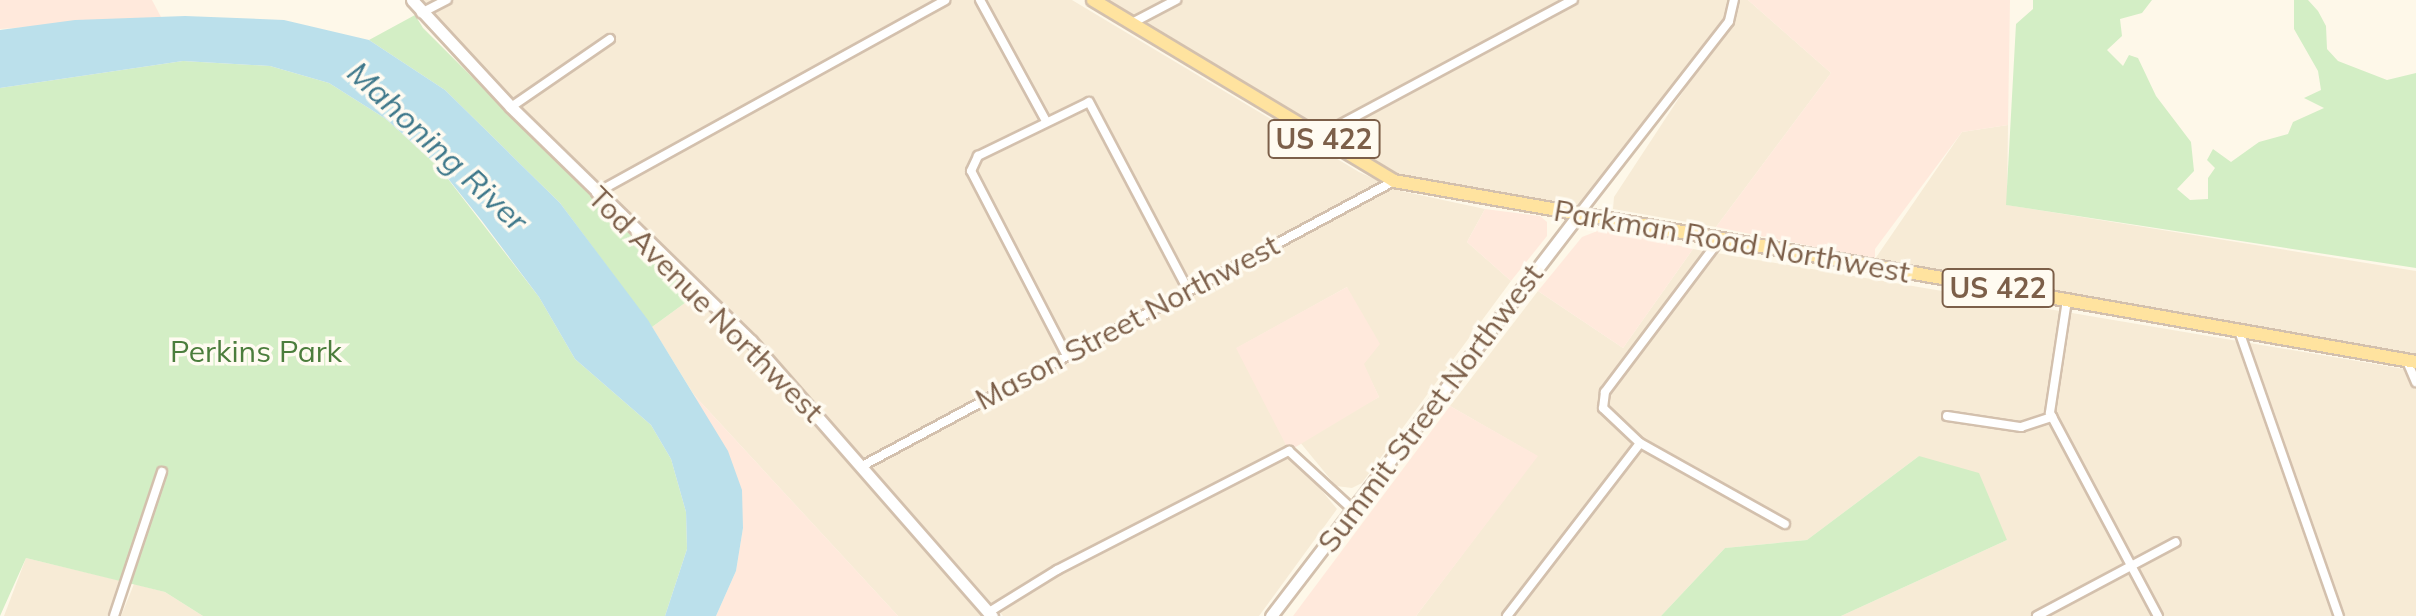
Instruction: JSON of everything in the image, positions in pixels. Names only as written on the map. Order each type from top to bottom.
[{"type":"main road","name":"Tod Avenue Northwest","points":[[412,0],[421,13],[596,193],[751,341],[990,614]]},
{"type":"main road","name":"Parkman Road Northwest","points":[[1093,0],[1394,181],[2412,361]]},
{"type":"main road","name":"Summit Street Northwest","points":[[1271,616],[1579,214]]},
{"type":"street","points":[[421,13],[447,0]]},
{"type":"street","points":[[596,193],[945,0]]},
{"type":"street","points":[[980,0],[1046,121]]},
{"type":"street","points":[[1132,23],[1176,0]]},
{"type":"street","points":[[1319,136],[1560,3],[1573,0]]},
{"type":"street","name":"Summit Street Northwest","points":[[1579,214],[1734,5]]},
{"type":"street","points":[[511,107],[610,39]]},
{"type":"street","points":[[1066,354],[970,167],[978,156],[1080,103],[1094,105],[1188,290]]},
{"type":"street","name":"Mason Street Northwest","points":[[862,466],[1394,181]]},
{"type":"street","points":[[1721,238],[1605,392],[1602,405],[1640,443],[1785,524]]},
{"type":"street","points":[[2067,300],[2052,417],[2158,616]]},
{"type":"street","points":[[2239,331],[2339,616]]},
{"type":"street","points":[[2412,361],[2416,382]]},
{"type":"street","points":[[1947,416],[2021,427],[2052,417]]},
{"type":"street","points":[[1511,615],[1640,443]]},
{"type":"street","points":[[990,614],[1057,570],[1289,451],[1352,509]]},
{"type":"street","points":[[114,616],[162,472]]},
{"type":"street","points":[[2037,616],[2176,542]]},
{"type":"shaded area","points":[[0,0],[152,0],[161,17],[0,29]]},
{"type":"shaded area","points":[[420,0],[1072,0],[1359,172],[1401,191],[1485,209],[1467,242],[1511,281],[1362,483],[1352,488],[1336,486],[1299,441],[1379,397],[1363,364],[1347,287],[1237,348],[1299,463],[1337,509],[1259,616],[1003,616],[757,338],[548,136]]},
{"type":"shaded area","points":[[1093,0],[1748,0],[1831,73],[1716,227],[1613,209],[1614,197],[1736,11],[1579,214],[1394,181]]},
{"type":"shaded area","points":[[1748,0],[2010,0],[2008,125],[1962,132],[1875,249],[1875,259],[1716,227],[1831,73]]},
{"type":"shaded area","points":[[2008,125],[2007,205],[2416,271],[2416,355],[1875,259],[1962,132]]},
{"type":"shaded area","points":[[1485,209],[1540,216],[1547,222],[1547,236],[1511,281],[1467,242]]},
{"type":"shaded area","points":[[1605,228],[1693,249],[1623,348],[1538,291],[1582,237]]},
{"type":"shaded area","points":[[1693,249],[2416,371],[2416,616],[1841,616],[2007,540],[1919,456],[1807,540],[1725,548],[1661,616],[1416,616],[1537,456],[1450,406],[1538,291],[1623,348]]},
{"type":"shaded area","points":[[1347,287],[1380,344],[1364,364],[1379,397],[1289,451],[1236,348]]},
{"type":"shaded area","points":[[693,297],[725,322],[984,616],[898,616],[694,395],[652,327]]},
{"type":"shaded area","points":[[694,395],[898,616],[716,616],[736,571],[743,528]]},
{"type":"shaded area","points":[[1450,406],[1538,456],[1416,616],[1293,616]]},
{"type":"shaded area","points":[[26,558],[122,581],[107,616],[4,616]]},
{"type":"shaded area","points":[[134,584],[165,592],[203,616],[121,616]]},
{"type":"green space","points":[[2033,0],[2152,0],[2142,13],[2120,19],[2122,36],[2107,50],[2123,66],[2129,55],[2138,58],[2156,96],[2191,142],[2194,171],[2177,189],[2190,200],[2208,199],[2208,178],[2215,168],[2207,160],[2213,149],[2231,162],[2259,142],[2288,134],[2293,122],[2324,108],[2304,98],[2321,90],[2318,71],[2294,29],[2294,0],[2308,0],[2318,11],[2326,26],[2327,49],[2338,61],[2387,80],[2416,73],[2416,268],[2006,205],[2016,24],[2033,9]]},
{"type":"green space","points":[[415,15],[423,28],[693,297],[652,327],[560,203],[445,90],[369,40]]},
{"type":"green space","name":"Perkins Park","points":[[183,61],[270,66],[329,83],[386,119],[438,166],[539,297],[575,359],[651,425],[671,459],[686,512],[687,549],[665,616],[203,616],[165,592],[26,558],[0,616],[0,88]]},
{"type":"green space","points":[[1919,456],[1979,473],[2007,540],[1841,616],[1661,616],[1725,548],[1807,540]]},
{"type":"water","name":"Mahoning River","points":[[185,16],[284,20],[369,40],[445,90],[560,203],[648,320],[728,451],[742,490],[743,528],[736,571],[716,616],[665,616],[687,549],[686,512],[671,459],[651,425],[575,359],[539,297],[482,221],[438,166],[386,119],[329,83],[270,66],[183,61],[0,88],[0,30],[75,20]]}]
